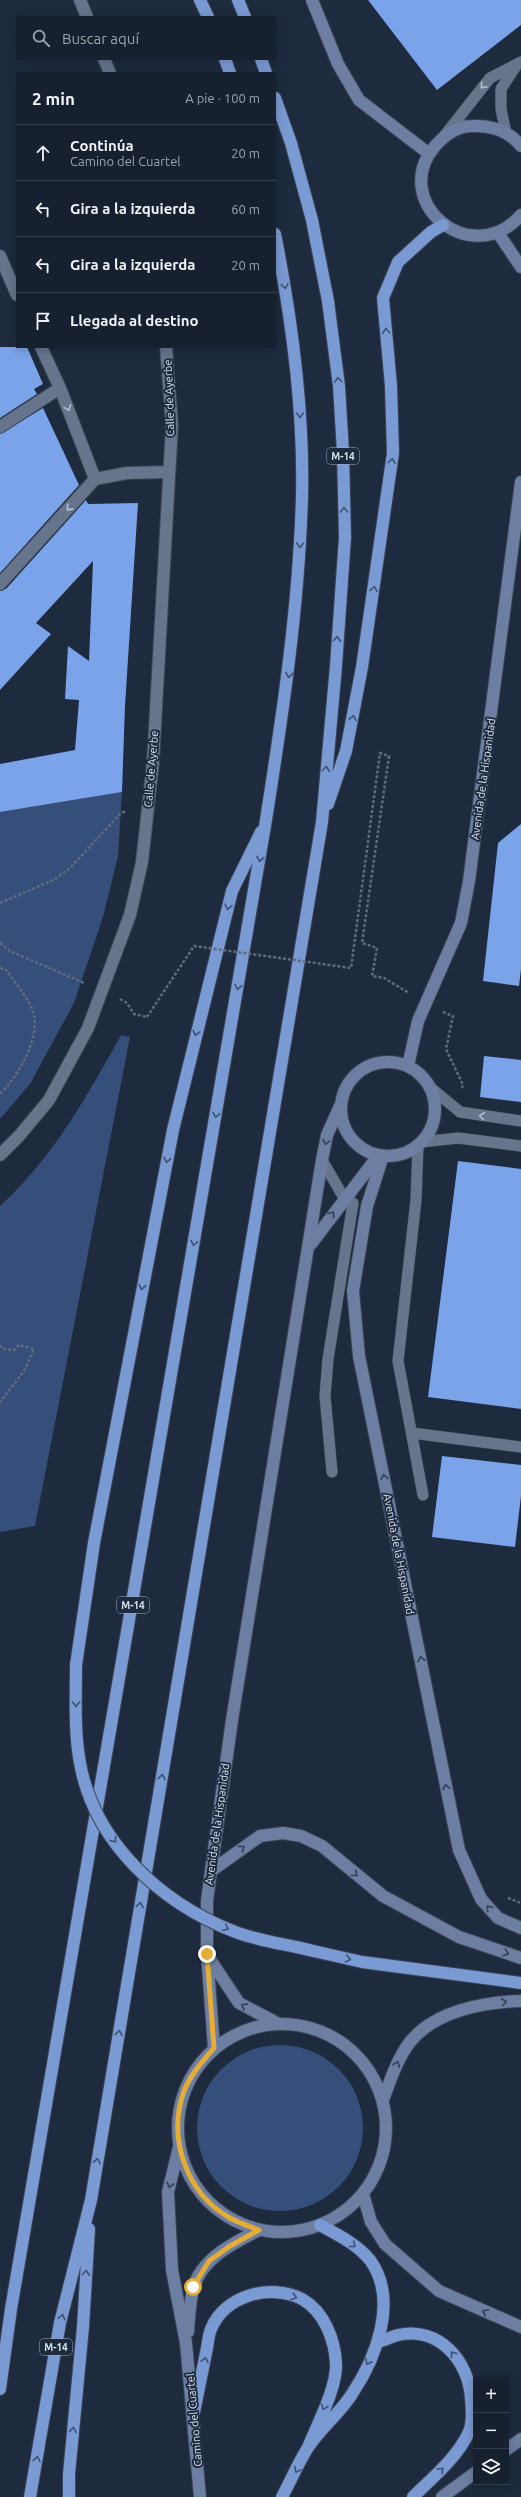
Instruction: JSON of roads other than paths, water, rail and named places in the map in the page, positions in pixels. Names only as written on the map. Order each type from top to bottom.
[{"type":"highway","points":[[200,0],[208,16]]},
{"type":"highway","points":[[238,0],[245,16]]},
{"type":"highway","points":[[225,60],[230,72]]},
{"type":"highway","points":[[261,60],[266,72]]},
{"type":"highway","name":"M-14","points":[[30,2497],[60,2323],[90,2200],[322,822],[345,537],[343,452],[339,386],[327,294],[312,220],[291,143],[276,101]]},
{"type":"highway","points":[[322,822],[346,751],[362,667],[390,485],[393,453],[392,386],[383,298],[398,262],[431,232],[443,225]]},
{"type":"highway","name":"M-14","points":[[0,2389],[11,2308],[266,820],[288,678],[298,580],[302,494],[299,387],[289,304],[276,239]]},
{"type":"highway","points":[[266,820],[232,892],[172,1130],[94,1543],[76,1666],[76,1724],[80,1764],[92,1799],[108,1832],[136,1868],[165,1894],[197,1915],[234,1932],[362,1962],[521,1983]]},
{"type":"highway","points":[[69,2497],[69,2474],[83,2327],[90,2200]]},
{"type":"highway","points":[[310,2445],[353,2393],[378,2342],[384,2311],[383,2290],[377,2273],[370,2260],[353,2244],[320,2225]]},
{"type":"highway","points":[[194,2412],[211,2329],[223,2311],[238,2299],[261,2292],[283,2293],[303,2300],[319,2315],[329,2329],[334,2344],[336,2366],[332,2386],[310,2445],[282,2497]]},
{"type":"highway","points":[[378,2342],[399,2335],[417,2335],[438,2340],[452,2351],[464,2369],[470,2388],[472,2412],[469,2431],[445,2466],[413,2497]]},
{"type":"street","points":[[80,0],[87,16]]},
{"type":"street","points":[[312,0],[338,64],[359,100],[428,153]]},
{"type":"street","points":[[104,60],[110,72]]},
{"type":"street","points":[[521,146],[506,133],[486,126],[465,126],[445,135],[428,153],[422,172],[422,192],[430,210],[443,225],[460,234],[479,236],[498,233],[513,224],[521,215]]},
{"type":"street","points":[[498,233],[521,267]]},
{"type":"street","points":[[1,265],[16,293]]},
{"type":"street","points":[[41,348],[60,388],[95,479]]},
{"type":"street","name":"Calle de Ayerbe","points":[[0,1155],[19,1136],[49,1100],[88,1028],[130,915],[142,862],[153,762],[168,472],[172,425],[166,348]]},
{"type":"street","points":[[0,427],[60,388]]},
{"type":"street","points":[[0,584],[95,479],[128,472],[168,472]]},
{"type":"street","name":"Avenida de la Hispanidad","points":[[408,1066],[418,1021],[461,923],[469,881],[521,482]]},
{"type":"street","points":[[390,1061],[408,1066],[421,1074],[430,1087],[435,1100],[435,1115],[431,1129],[420,1144],[400,1155],[381,1156],[362,1149],[350,1138],[342,1123],[340,1106],[345,1088],[356,1073],[372,1064],[390,1061]]},
{"type":"street","name":"Avenida de la Hispanidad","points":[[214,2048],[207,1954],[207,1901],[210,1871],[232,1720],[310,1246],[322,1160],[327,1135],[340,1106]]},
{"type":"street","name":"Avenida de la Hispanidad","points":[[310,1246],[348,1201],[381,1156]]},
{"type":"street","name":"Avenida de la Hispanidad","points":[[381,1156],[367,1206],[352,1291],[359,1356],[459,1850],[481,1899],[498,1918],[521,1928]]},
{"type":"street","points":[[210,1871],[260,1836],[283,1833],[301,1836],[322,1846],[383,1896],[459,1937],[521,1958]]},
{"type":"street","points":[[207,1954],[239,2003],[279,2024]]},
{"type":"street","points":[[383,2100],[400,2058],[410,2042],[428,2026],[453,2012],[482,2005],[521,2001]]},
{"type":"street","points":[[279,2024],[313,2028],[344,2044],[368,2069],[383,2100],[386,2133],[380,2165],[363,2194],[344,2212],[320,2225],[290,2232],[259,2230],[230,2218],[206,2200],[189,2175],[179,2147],[178,2120],[183,2093],[196,2069],[214,2048],[244,2031],[279,2024]]},
{"type":"street","name":"Camino del Cuartel","points":[[179,2147],[168,2192],[172,2270],[186,2343],[194,2412],[200,2497]]},
{"type":"street","points":[[363,2194],[371,2222],[385,2244],[439,2291],[521,2327]]},
{"type":"street","name":"Camino del Cuartel","points":[[186,2343],[193,2287],[209,2261],[230,2246],[259,2230]]},
{"type":"street","points":[[507,2449],[521,2439]]},
{"type":"street","points":[[442,2497],[473,2474]]},
{"type":"lane","points":[[506,133],[501,109],[501,89],[518,64]]},
{"type":"lane","points":[[445,135],[490,78],[518,64]]},
{"type":"lane","points":[[430,1087],[460,1112],[521,1122]]},
{"type":"lane","points":[[423,1495],[398,1361],[416,1200],[420,1144],[458,1138],[521,1146]]},
{"type":"lane","points":[[322,1160],[348,1201],[328,1359],[325,1396],[332,1472]]},
{"type":"lane","points":[[348,1201],[367,1206]]},
{"type":"lane","points":[[412,1433],[521,1447]]}]
